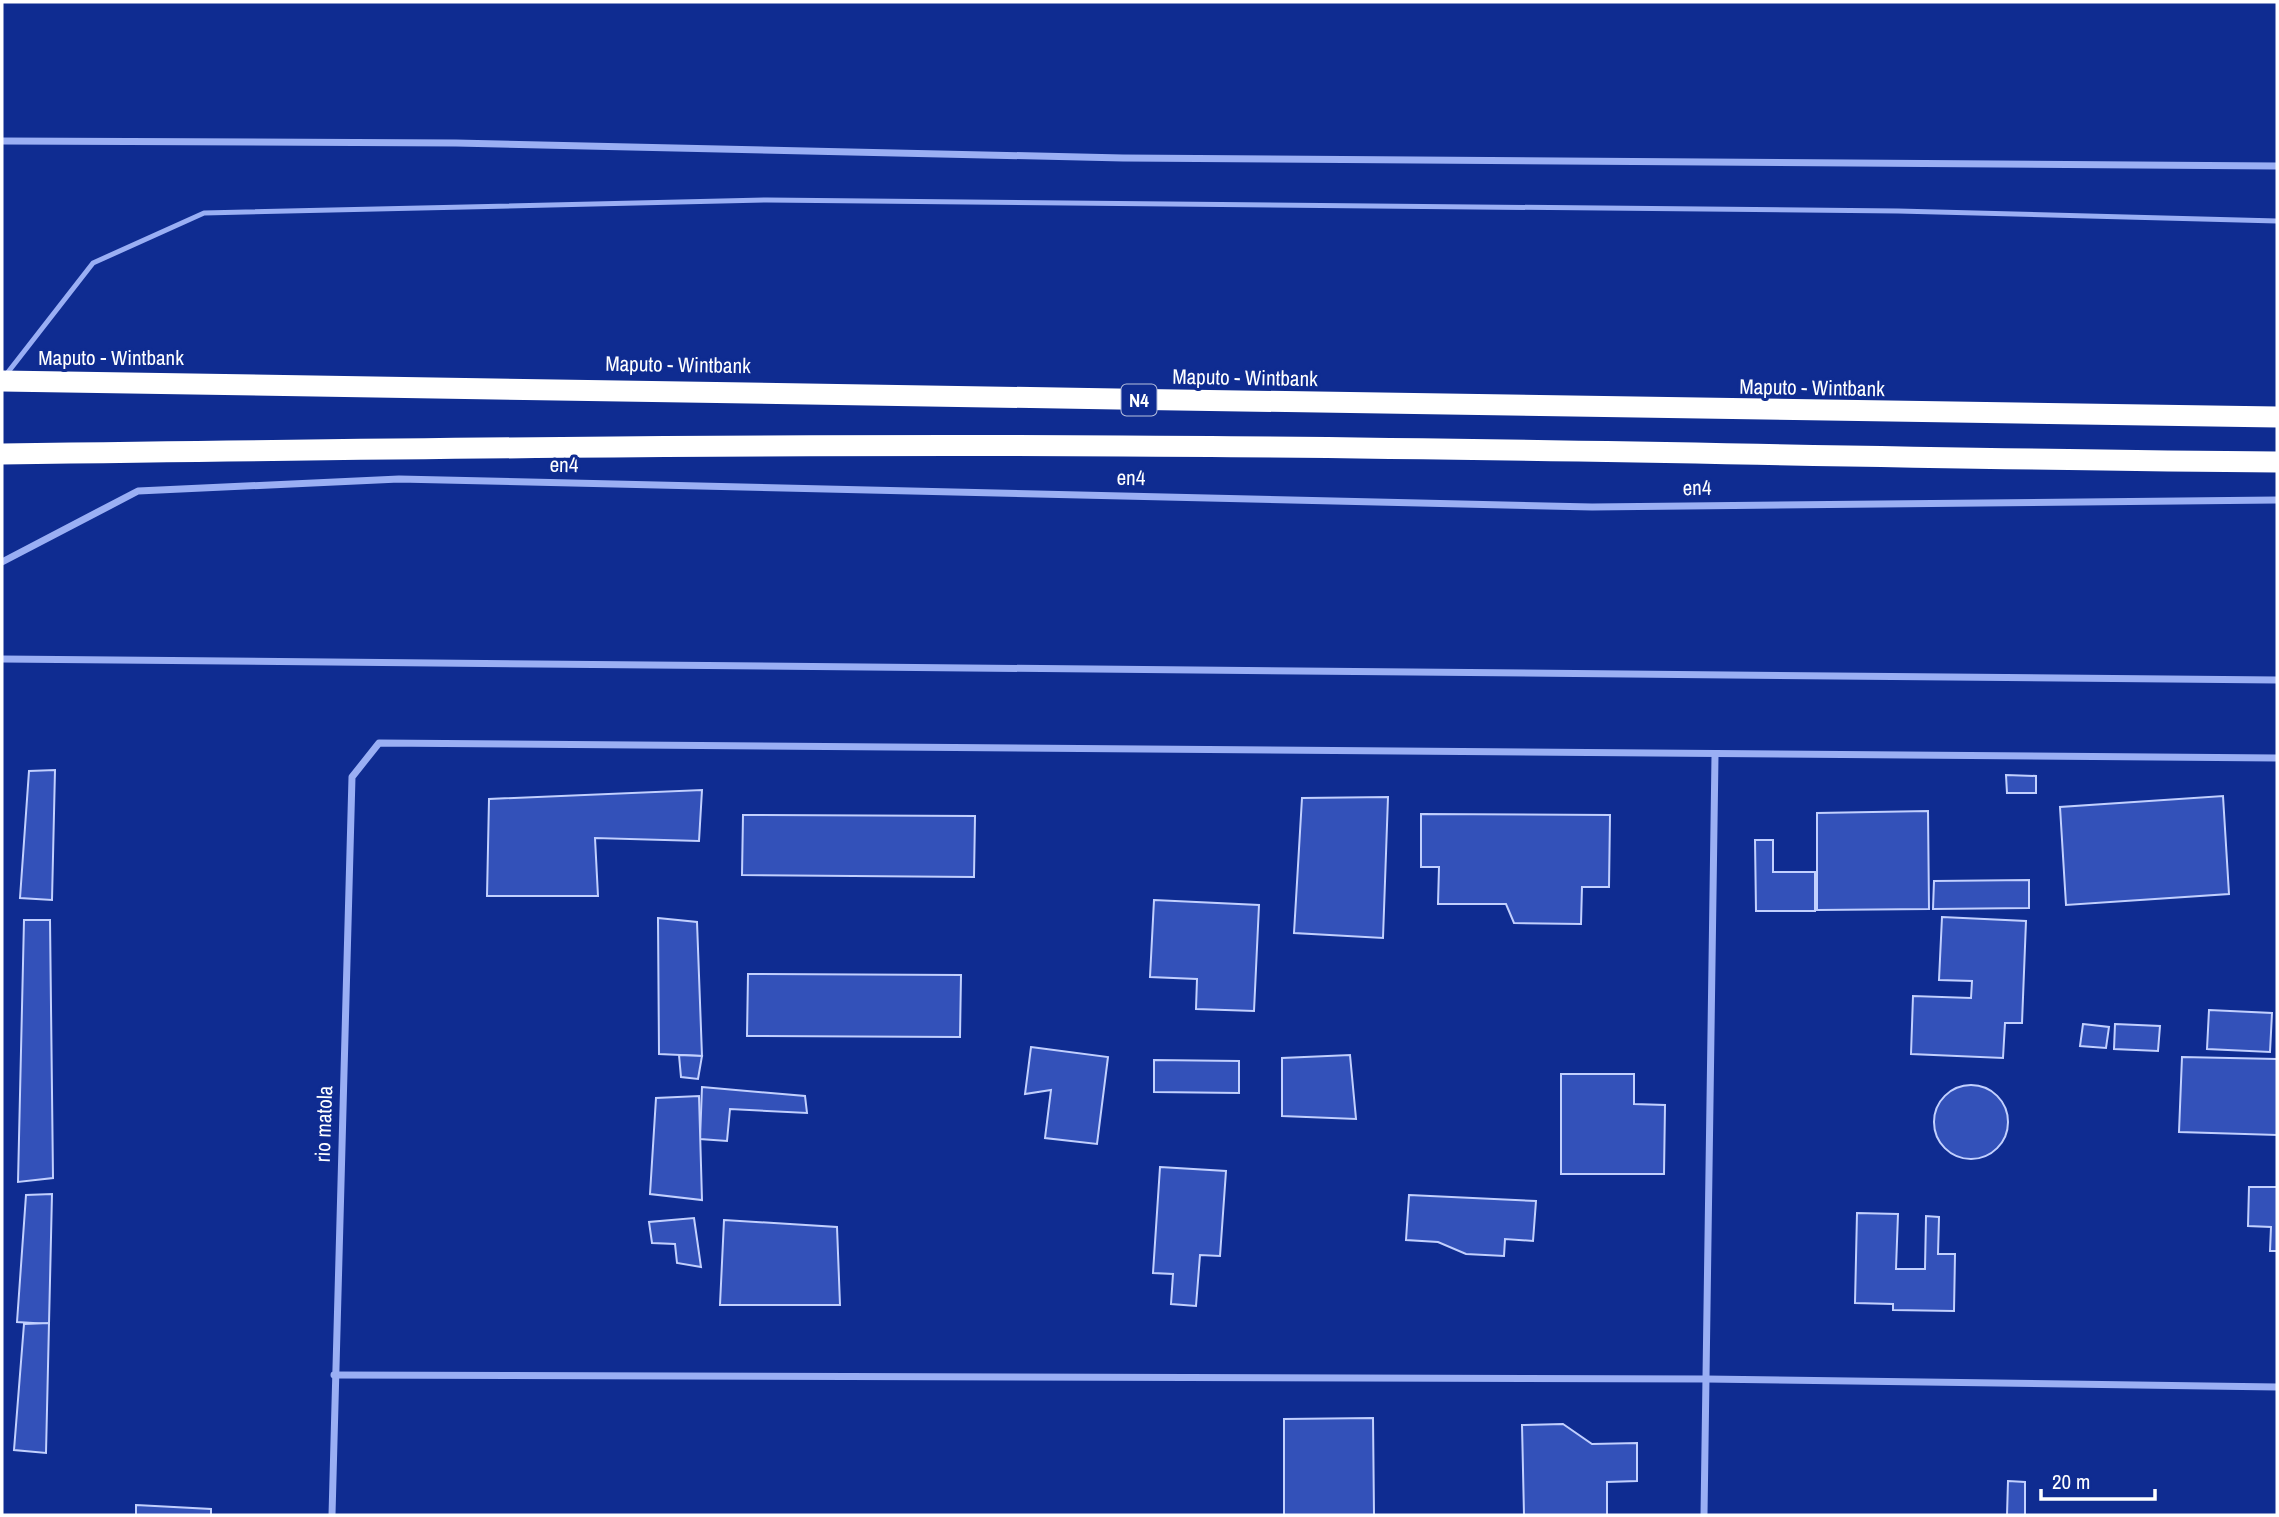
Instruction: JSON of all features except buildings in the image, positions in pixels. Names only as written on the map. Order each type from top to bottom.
[{"type":"highway","name":"Maputo - Wintbank","points":[[2,380],[454,385],[1896,414],[2277,416]]},
{"type":"highway","name":"N4","points":[[2,454],[461,448],[1125,446],[2277,462]]},
{"type":"street","points":[[2,141],[456,143],[1124,158],[2277,166]]},
{"type":"street","name":"en4","points":[[2,562],[138,491],[399,479],[1592,507],[2277,500]]},
{"type":"street","points":[[2,659],[2277,680]]},
{"type":"street","name":"rio matola","points":[[332,1515],[352,777],[379,743],[1715,756]]},
{"type":"street","points":[[1704,1515],[1715,756],[2277,758]]},
{"type":"street","points":[[334,1375],[1706,1379],[2277,1387]]},
{"type":"lane","points":[[2,380],[93,263],[204,213],[767,200],[1898,211],[2277,221]]}]
